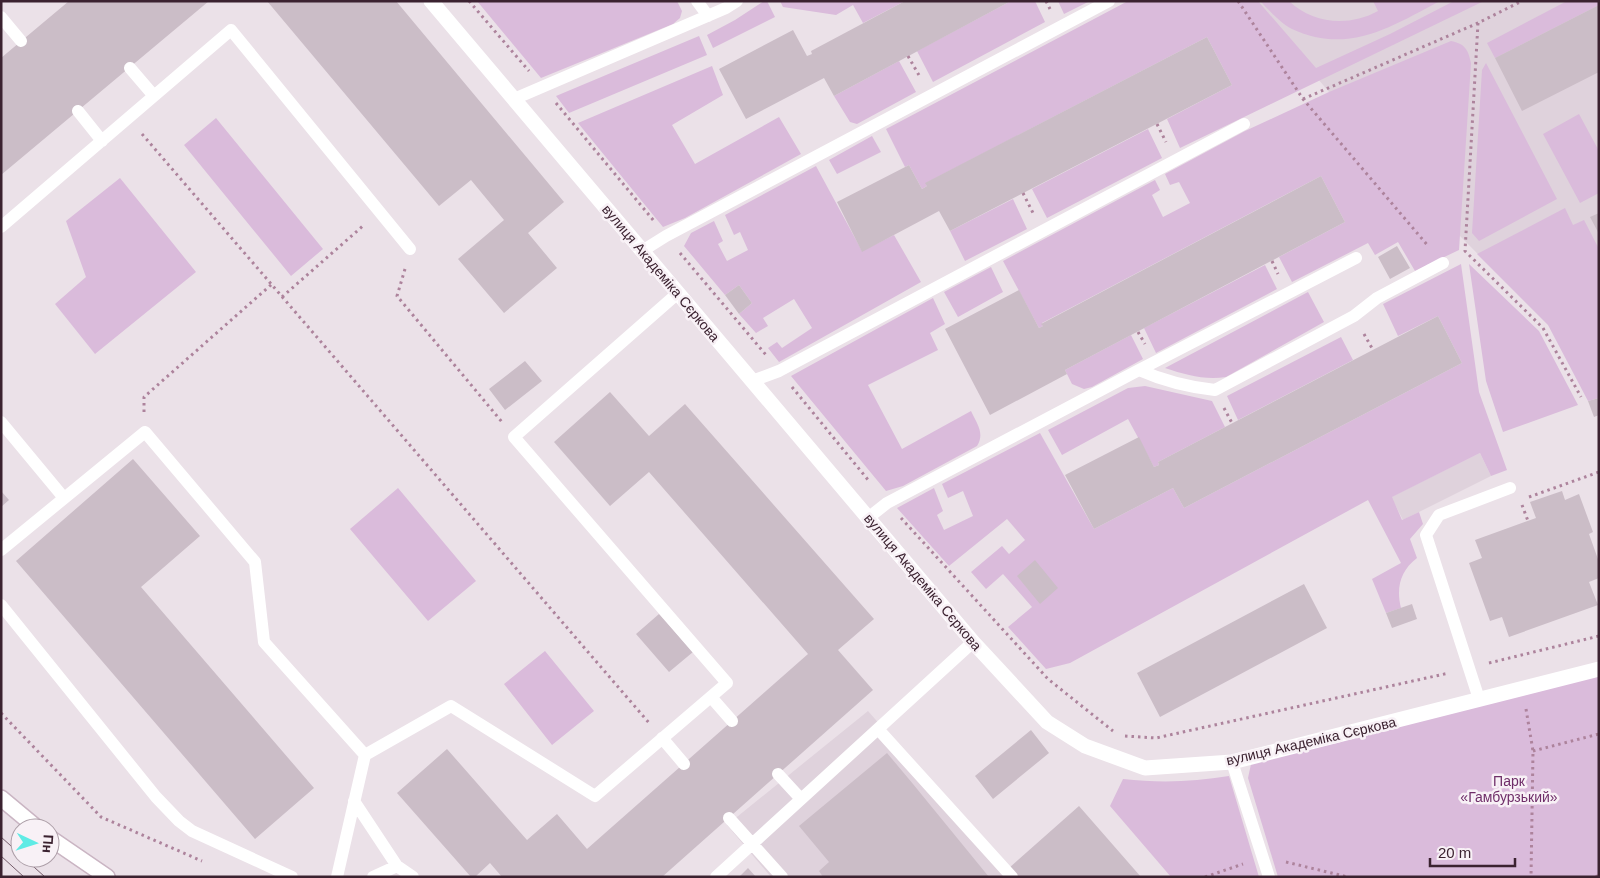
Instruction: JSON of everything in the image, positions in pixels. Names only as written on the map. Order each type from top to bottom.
[{"type":"street","name":"вулиця Академіка Сєркова","points":[[431,1],[973,642],[1047,722],[1085,746],[1145,768],[1232,762],[1599,669]]},
{"type":"street","points":[[1,798],[25,818]]},
{"type":"street","points":[[60,845],[107,877]]},
{"type":"lane","points":[[697,1],[708,16]]},
{"type":"lane","points":[[514,99],[708,16],[737,1]]},
{"type":"lane","points":[[642,251],[666,236],[1109,1]]},
{"type":"lane","points":[[1,17],[21,41]]},
{"type":"lane","points":[[1,227],[231,30],[410,249]]},
{"type":"lane","points":[[130,68],[154,96]]},
{"type":"lane","points":[[78,111],[102,141]]},
{"type":"lane","points":[[752,381],[779,371],[1244,124]]},
{"type":"lane","points":[[868,518],[887,503],[1138,370],[1356,258]]},
{"type":"lane","points":[[1138,370],[1165,381],[1189,387],[1215,390],[1354,316],[1377,298],[1443,263]]},
{"type":"lane","points":[[337,877],[365,755],[451,706],[595,796],[726,683],[514,437],[678,293]]},
{"type":"lane","points":[[1,422],[64,498]]},
{"type":"lane","points":[[1,550],[145,432],[254,562],[264,642],[365,755]]},
{"type":"lane","points":[[1479,700],[1426,535],[1439,515],[1510,488]]},
{"type":"lane","points":[[1,605],[156,797],[179,821],[206,838],[292,877]]},
{"type":"lane","points":[[716,877],[973,642]]},
{"type":"lane","points":[[711,697],[732,721]]},
{"type":"lane","points":[[878,730],[1012,877]]},
{"type":"lane","points":[[662,738],[684,764]]},
{"type":"lane","points":[[1232,762],[1269,877]]},
{"type":"lane","points":[[778,774],[801,799]]},
{"type":"lane","points":[[354,801],[397,866],[413,877]]},
{"type":"lane","points":[[729,818],[782,877]]},
{"type":"lane","points":[[374,877],[397,866]]},
{"type":"path","points":[[1238,1],[1303,99],[1443,263],[1465,251]]},
{"type":"path","points":[[1303,99],[1478,23],[1522,1]]},
{"type":"path","points":[[1478,23],[1465,251],[1543,328],[1582,397]]},
{"type":"path","points":[[128,118],[662,738]]},
{"type":"path","points":[[282,297],[379,212]]},
{"type":"path","points":[[410,249],[397,296],[514,437]]},
{"type":"path","points":[[145,432],[144,397],[272,284]]},
{"type":"path","points":[[1523,688],[1533,751],[1531,877]]},
{"type":"path","points":[[1,713],[101,817],[211,865]]},
{"type":"path","points":[[1533,751],[1599,734]]},
{"type":"path","points":[[1205,877],[1264,857],[1348,877]]},
{"type":"shaded area","points":[[1252,1],[1599,1],[1599,376],[1460,236],[1329,92]]},
{"type":"shaded area","points":[[1480,453],[1491,476],[1403,520],[1391,497]]},
{"type":"shaded area","points":[[868,711],[1014,877],[771,877],[727,825]]},
{"type":"green space","points":[[477,1],[677,1],[682,11],[680,18],[673,24],[541,78]]},
{"type":"green space","points":[[767,1],[775,17],[713,48],[707,35]]},
{"type":"green space","points":[[780,1],[905,1],[863,23],[853,5],[836,15],[783,7]]},
{"type":"green space","points":[[1011,1],[1035,1],[1045,22],[933,82],[917,51]]},
{"type":"green space","points":[[1058,1],[1090,1],[1064,14]]},
{"type":"green space","points":[[1128,1],[1258,1],[1316,68],[1390,34],[1454,1],[1484,1],[1180,148],[1167,119],[1232,85],[1207,37],[926,183],[927,186],[922,189],[909,165],[905,167],[886,129]]},
{"type":"green space","points":[[1260,1],[1289,1],[1309,15],[1332,21],[1343,21],[1367,16],[1378,11],[1373,1],[1440,1],[1404,20],[1369,34],[1351,38],[1332,39],[1312,36],[1288,27]]},
{"type":"green space","points":[[1567,1],[1599,1],[1599,5],[1495,58],[1487,43]]},
{"type":"green space","points":[[699,36],[707,55],[569,113],[556,96]]},
{"type":"green space","points":[[1451,41],[1465,48],[1471,63],[1459,250],[1415,271],[1398,242],[1375,255],[1368,243],[1292,282],[1279,257],[1345,222],[1321,176],[1042,323],[1043,326],[1039,328],[1003,261],[1155,180],[1160,190],[1152,195],[1163,217],[1190,203],[1179,182],[1170,185],[1165,174],[1245,131],[1329,92]]},
{"type":"green space","points":[[899,61],[916,92],[857,124],[850,122],[834,96]]},
{"type":"green space","points":[[1486,63],[1557,199],[1479,241],[1472,233],[1482,70]]},
{"type":"green space","points":[[712,66],[723,95],[672,125],[695,164],[779,117],[801,154],[685,218],[663,227],[578,123]]},
{"type":"green space","points":[[1579,114],[1599,151],[1599,193],[1580,203],[1543,134]]},
{"type":"green space","points":[[216,118],[323,249],[291,276],[184,145]]},
{"type":"green space","points":[[1148,129],[1162,158],[1047,218],[1032,189]]},
{"type":"green space","points":[[872,136],[881,152],[837,174],[829,160]]},
{"type":"green space","points":[[816,166],[862,251],[894,235],[921,282],[779,362],[768,348],[777,342],[782,348],[812,328],[794,299],[763,318],[768,326],[756,333],[739,314],[752,303],[739,285],[725,295],[684,246],[691,233],[714,221],[723,241],[718,244],[727,261],[748,250],[740,232],[734,235],[725,215]]},
{"type":"green space","points":[[120,178],[196,272],[95,354],[55,304],[86,277],[66,221]]},
{"type":"green space","points":[[1013,199],[1027,229],[965,261],[950,231]]},
{"type":"green space","points":[[1565,208],[1573,225],[1584,220],[1599,249],[1599,398],[1588,401],[1548,325],[1477,254]]},
{"type":"green space","points":[[1461,264],[1479,392],[1507,470],[1491,476],[1480,453],[1392,497],[1402,520],[1419,512],[1423,524],[1410,539],[1417,558],[1407,568],[1401,580],[1399,594],[1401,608],[1386,613],[1372,579],[1401,563],[1368,500],[1070,663],[1046,669],[1008,627],[1032,607],[1003,574],[986,589],[971,572],[1002,546],[1009,554],[1025,540],[1007,519],[949,566],[897,508],[934,488],[943,511],[937,515],[944,530],[973,516],[963,491],[948,498],[942,484],[1040,433],[1094,529],[1173,488],[1184,508],[1462,363],[1438,316],[1398,336],[1383,304]]},
{"type":"green space","points":[[1469,264],[1539,331],[1578,405],[1503,432],[1486,381]]},
{"type":"green space","points":[[1265,265],[1277,289],[1156,353],[1144,328]]},
{"type":"green space","points":[[991,267],[1003,292],[958,317],[944,292]]},
{"type":"green space","points":[[1308,292],[1324,322],[1226,377],[1210,378],[1195,376],[1165,368]]},
{"type":"green space","points":[[933,298],[945,324],[930,333],[938,350],[868,385],[902,449],[971,411],[979,428],[980,437],[977,446],[903,486],[886,491],[791,376]]},
{"type":"green space","points":[[1131,335],[1143,359],[1092,387],[1084,389],[1072,384],[1065,370]]},
{"type":"green space","points":[[1341,337],[1353,360],[1238,420],[1227,396]]},
{"type":"green space","points":[[1145,386],[1212,401],[1225,427],[1158,462],[1159,465],[1154,467],[1128,419],[1062,455],[1048,430],[1128,388]]},
{"type":"green space","points":[[398,488],[476,581],[428,621],[350,529]]},
{"type":"green space","points":[[545,651],[594,711],[552,745],[504,684]]},
{"type":"green space","name":"Парк «Гамбурзький»","points":[[1599,676],[1599,877],[1278,877],[1248,778],[1251,764]]},
{"type":"green space","points":[[1229,776],[1259,877],[1171,877],[1110,806],[1123,779],[1176,781]]},
{"type":"building","points":[[69,1],[209,1],[1,175],[1,58]]},
{"type":"building","points":[[267,1],[396,1],[564,202],[528,233],[557,268],[504,313],[458,259],[504,220],[471,180],[439,206]]},
{"type":"building","points":[[905,1],[1011,1],[834,96],[824,78],[746,119],[719,69],[793,30],[807,56],[812,54],[811,51]]},
{"type":"building","points":[[1599,5],[1599,72],[1522,111],[1495,58]]},
{"type":"building","points":[[1207,37],[1232,85],[950,231],[939,211],[862,252],[837,202],[909,165],[922,189],[927,186],[925,183]]},
{"type":"building","points":[[1321,176],[1345,222],[1065,370],[1067,374],[990,415],[945,329],[1019,290],[1039,328],[1043,326],[1041,324]]},
{"type":"building","points":[[1599,213],[1599,234],[1590,217]]},
{"type":"building","points":[[1397,246],[1410,268],[1390,279],[1378,257]]},
{"type":"building","points":[[739,285],[752,303],[739,314],[725,295]]},
{"type":"building","points":[[1438,316],[1462,363],[1184,508],[1173,488],[1094,529],[1065,475],[1139,437],[1154,467],[1159,465],[1158,462]]},
{"type":"building","points":[[525,361],[542,381],[505,410],[489,389]]},
{"type":"building","points":[[610,392],[649,436],[685,404],[874,619],[838,650],[873,690],[662,877],[502,877],[490,863],[475,877],[471,877],[397,793],[447,749],[527,840],[557,814],[587,849],[808,654],[649,472],[610,506],[554,442]]},
{"type":"building","points":[[1599,398],[1599,415],[1594,417],[1588,401]]},
{"type":"building","points":[[133,459],[200,536],[141,587],[314,788],[255,839],[16,561]]},
{"type":"building","points":[[1,491],[9,500],[1,507]]},
{"type":"building","points":[[1562,491],[1565,500],[1579,494],[1593,532],[1589,534],[1599,562],[1599,578],[1589,582],[1598,605],[1509,637],[1502,617],[1490,621],[1469,563],[1482,558],[1475,540],[1536,518],[1530,502]]},
{"type":"building","points":[[1035,560],[1058,588],[1040,604],[1017,576]]},
{"type":"building","points":[[1304,584],[1327,628],[1160,717],[1137,673]]},
{"type":"building","points":[[1412,604],[1417,619],[1392,628],[1386,613]]},
{"type":"building","points":[[659,614],[693,652],[669,672],[636,634]]},
{"type":"building","points":[[1031,730],[1049,753],[993,799],[975,776]]},
{"type":"building","points":[[887,753],[989,877],[823,877],[819,871],[829,862],[799,826]]},
{"type":"building","points":[[1079,806],[1141,877],[1016,877],[1009,868]]},
{"type":"building","points":[[748,868],[756,877],[739,877]]},
{"type":"tram line","points":[[1,837],[10,845]]},
{"type":"tram line","points":[[1,856],[24,877]]},
{"type":"tram line","points":[[35,868],[45,877]]}]
